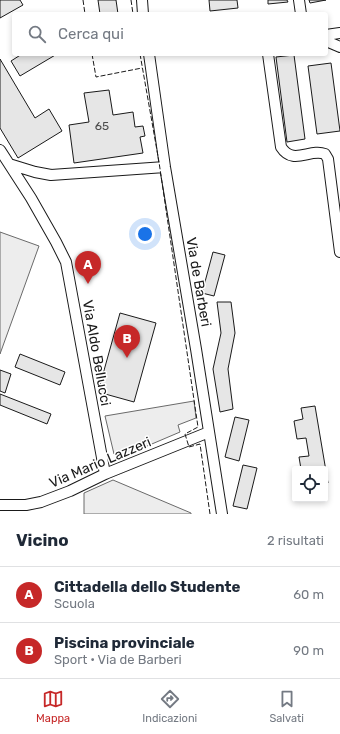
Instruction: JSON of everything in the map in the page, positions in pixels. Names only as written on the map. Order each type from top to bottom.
[{"type":"street","points":[[142,0],[144,12]]},
{"type":"street","points":[[299,0],[302,12]]},
{"type":"street","points":[[328,35],[340,33]]},
{"type":"street","points":[[328,42],[340,47]]},
{"type":"street","name":"Via de Barberi","points":[[149,56],[162,167],[196,349],[222,514]]},
{"type":"street","points":[[268,56],[281,146],[292,156],[320,153],[325,154],[328,159],[340,252]]},
{"type":"street","name":"Via Aldo Bellucci","points":[[0,150],[31,198],[66,262],[105,474]]},
{"type":"street","points":[[9,164],[51,175],[162,167]]},
{"type":"street","name":"Via Mario Lazzeri","points":[[0,505],[26,505],[42,502],[70,491],[105,474],[209,432]]},
{"type":"shaded area","points":[[0,232],[39,246],[0,354]]},
{"type":"shaded area","points":[[194,401],[196,418],[178,425],[180,432],[119,458],[114,454],[105,416]]},
{"type":"shaded area","points":[[113,480],[191,514],[84,514],[84,493]]},
{"type":"building","points":[[0,0],[20,0],[23,5],[0,18]]},
{"type":"building","points":[[98,0],[116,0],[118,12],[100,12]]},
{"type":"building","points":[[209,0],[237,0],[238,8],[210,11]]},
{"type":"building","points":[[268,0],[287,0],[288,2],[268,4]]},
{"type":"building","points":[[309,0],[326,0],[310,3]]},
{"type":"building","points":[[19,56],[54,56],[20,76],[11,61]]},
{"type":"building","points":[[294,56],[305,139],[287,142],[276,57]]},
{"type":"building","points":[[0,59],[35,118],[49,109],[62,131],[18,158],[0,128]]},
{"type":"building","points":[[331,63],[340,131],[317,134],[308,66]]},
{"type":"building","points":[[109,90],[113,115],[133,112],[135,127],[143,126],[145,136],[140,137],[143,153],[74,163],[69,125],[89,122],[84,93]]},
{"type":"building","points":[[213,252],[225,255],[214,296],[202,293]]},
{"type":"building","points":[[217,302],[231,302],[235,333],[228,369],[233,409],[220,412],[213,369],[221,333]]},
{"type":"building","points":[[120,313],[156,323],[134,402],[98,392]]},
{"type":"building","points":[[20,354],[65,372],[60,385],[15,367]]},
{"type":"building","points":[[0,370],[11,374],[5,393],[0,391]]},
{"type":"building","points":[[0,394],[51,414],[47,424],[0,405]]},
{"type":"building","points":[[315,406],[325,466],[300,466],[299,457],[309,456],[306,438],[297,439],[294,421],[303,419],[301,408]]},
{"type":"building","points":[[235,417],[249,420],[239,461],[225,457]]},
{"type":"building","points":[[243,465],[257,468],[247,509],[233,506]]},
{"type":"fence","points":[[83,0],[85,12]]},
{"type":"fence","points":[[131,0],[133,12]]},
{"type":"fence","points":[[92,56],[96,77],[142,68]]},
{"type":"fence","points":[[140,56],[159,162],[198,427],[185,434],[189,447],[200,444],[210,514]]},
{"type":"place","name":"Cittadella dello Studente","points":[[88,284]]},
{"type":"place","name":"Piscina provinciale","points":[[127,358]]}]
